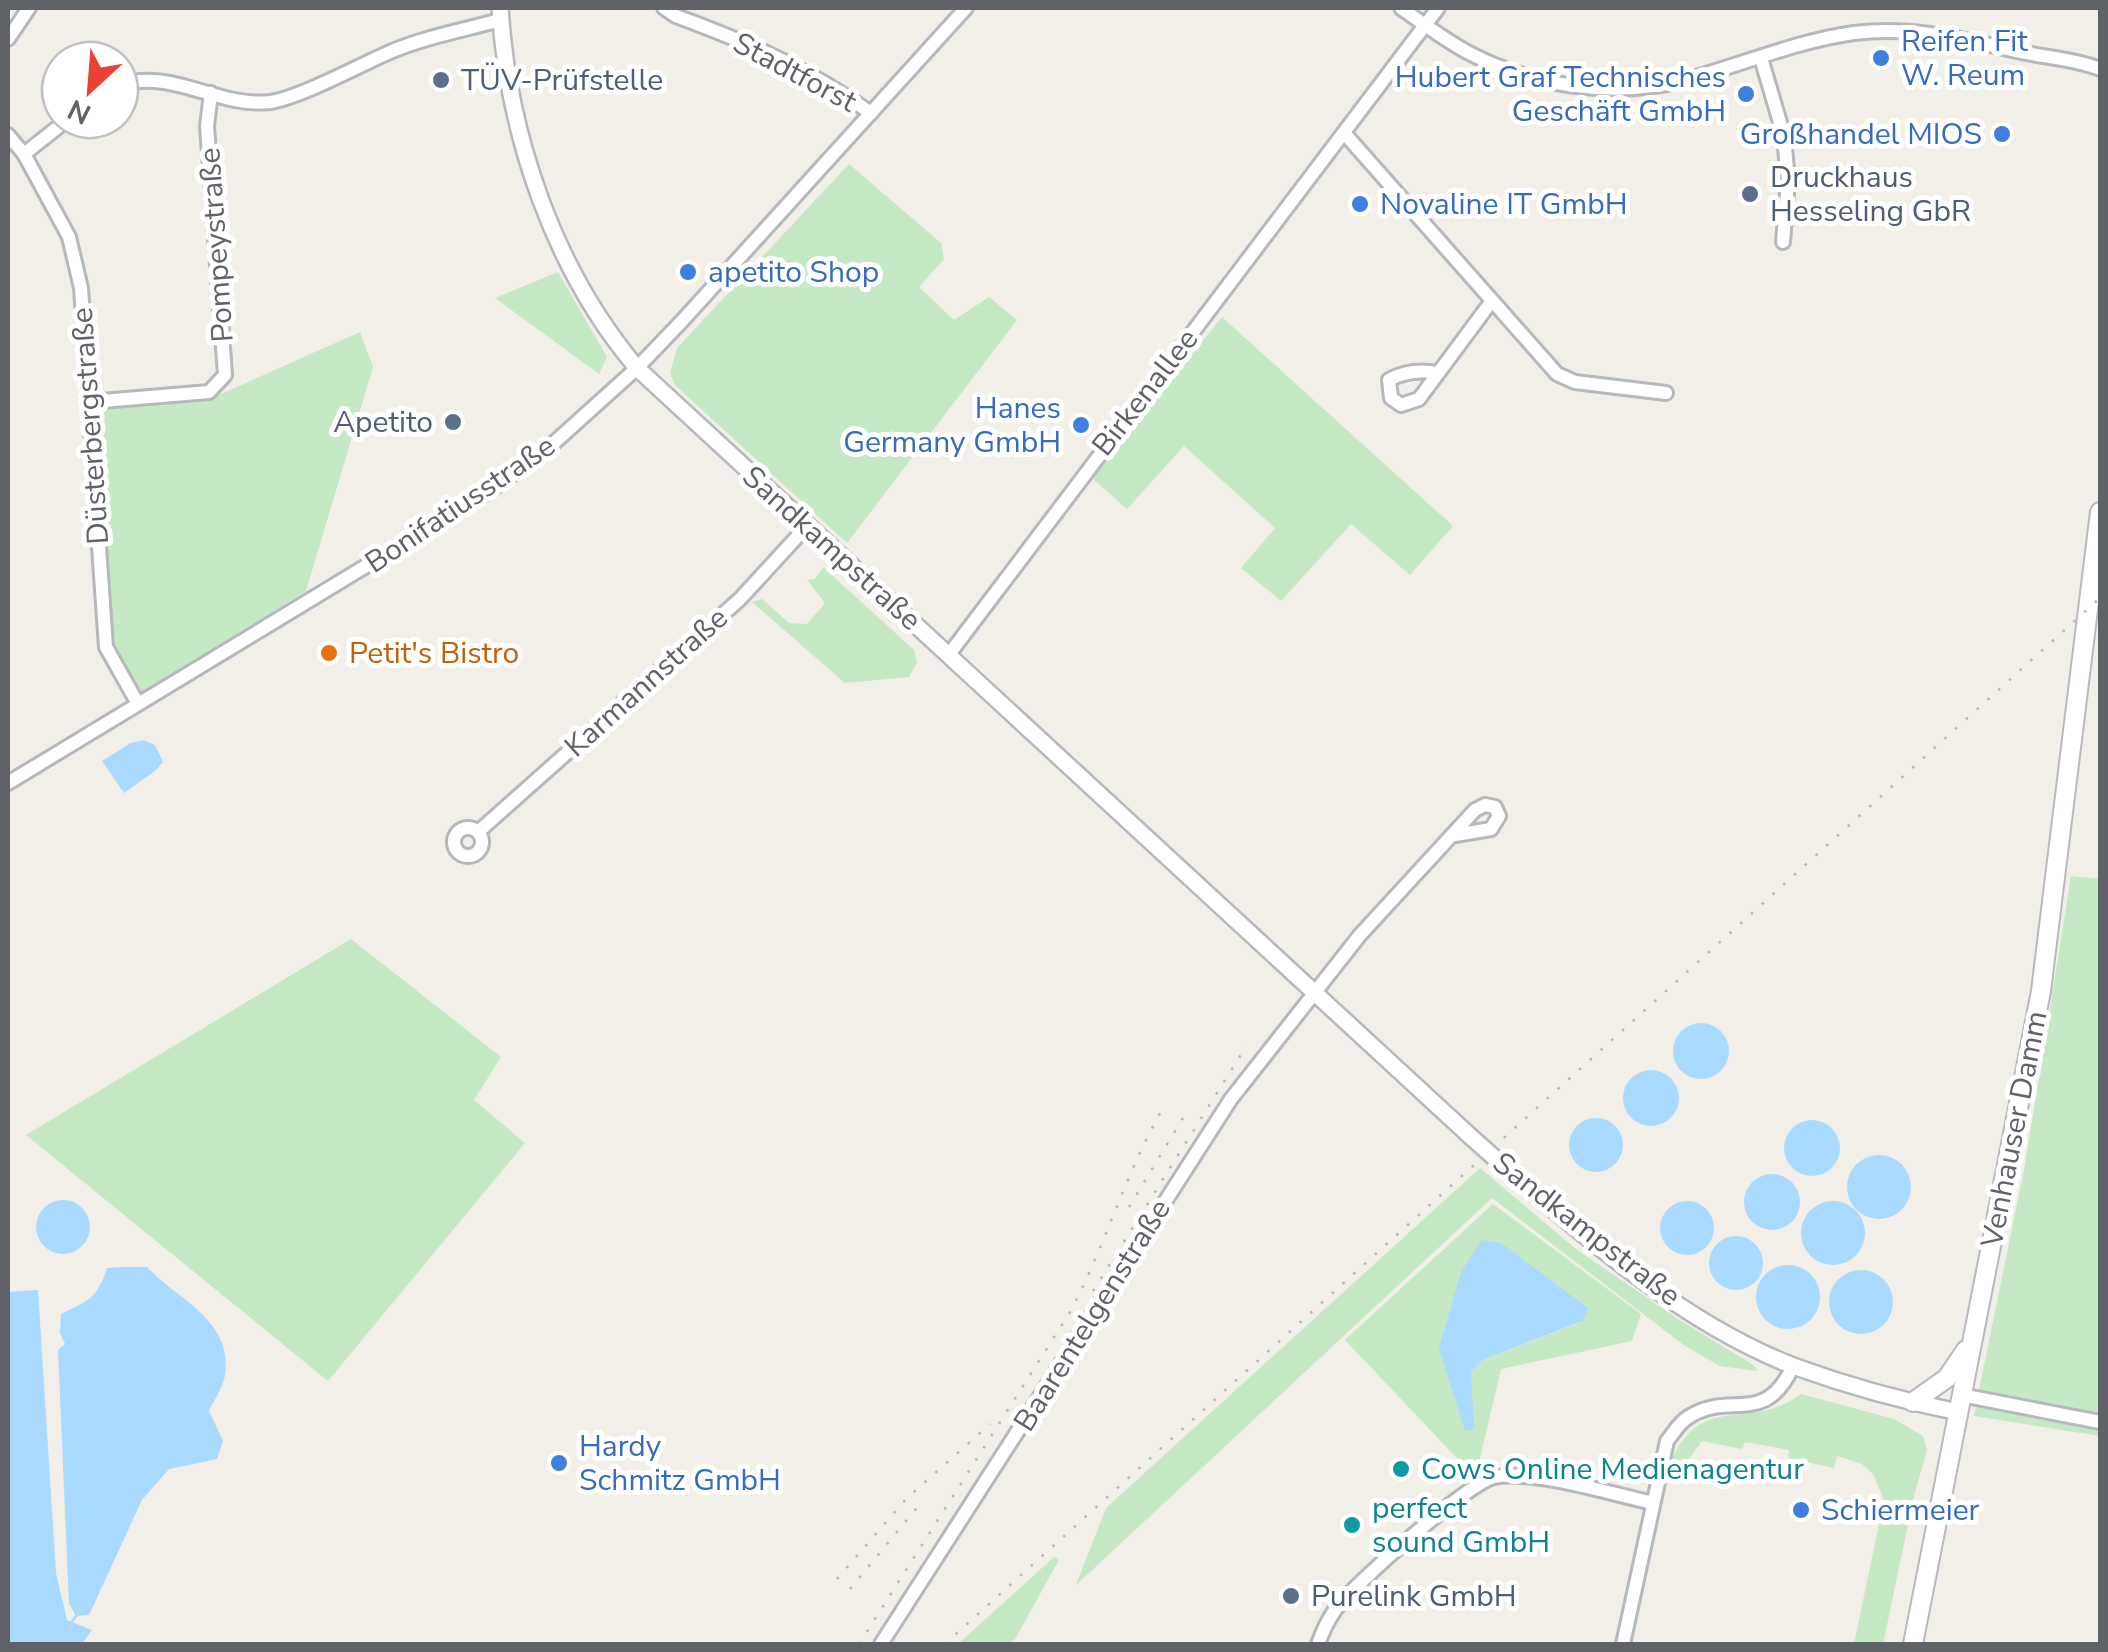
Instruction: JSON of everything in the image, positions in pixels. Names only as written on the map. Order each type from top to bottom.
[{"type":"main road","name":"Venhauser Damm","points":[[1913,1644],[2041,991],[2100,512]]},
{"type":"main road","points":[[1912,1402],[1958,1366],[1978,1312]]},
{"type":"street","points":[[8,39],[30,8]]},
{"type":"street","name":"Stadtforst","points":[[664,8],[757,46],[872,113]]},
{"type":"street","name":"Bonifatiusstraße","points":[[8,783],[137,702],[294,612],[545,452],[637,368],[966,8]]},
{"type":"street","points":[[1401,8],[1483,60],[1532,78],[1615,89],[1682,81],[1853,33],[1923,32],[2100,68]]},
{"type":"street","name":"Birkenallee","points":[[950,653],[1438,8]]},
{"type":"street","points":[[140,79],[170,82],[251,102],[274,102],[394,50],[500,14]]},
{"type":"street","name":"Sandkampstraße","points":[[500,14],[516,126],[547,216],[583,288],[617,345],[637,368],[1315,994],[1578,1231],[1659,1292],[1793,1366],[1912,1402],[1960,1404]]},
{"type":"street","points":[[1760,58],[1784,136],[1788,181],[1783,242]]},
{"type":"street","name":"Pompeystraße","points":[[90,402],[209,392],[225,375],[207,126],[211,93]]},
{"type":"street","points":[[1345,134],[1557,374],[1575,382],[1666,393]]},
{"type":"street","name":"Düsterbergstraße","points":[[8,135],[24,154],[69,237],[80,288],[106,647],[137,702]]},
{"type":"street","points":[[24,154],[42,140]]},
{"type":"street","points":[[1438,373],[1492,302]]},
{"type":"street","name":"Karmannstraße","points":[[478,832],[728,610],[807,526]]},
{"type":"street","points":[[1315,994],[1360,935],[1455,835]]},
{"type":"street","name":"Baarentelgenstraße","points":[[881,1644],[1194,1154],[1232,1098],[1315,994]]},
{"type":"street","points":[[1624,1644],[1667,1441],[1686,1418],[1704,1410],[1767,1400],[1784,1385],[1793,1366]]},
{"type":"street","points":[[1960,1404],[2100,1422]]},
{"type":"street","points":[[1318,1644],[1343,1601],[1459,1496],[1482,1481],[1512,1476],[1536,1478],[1653,1503]]},
{"type":"green space","points":[[849,164],[941,243],[944,259],[919,287],[954,320],[989,297],[1017,320],[847,543],[675,385],[670,373],[677,348]]},
{"type":"green space","points":[[558,272],[607,357],[599,374],[495,298]]},
{"type":"green space","points":[[1222,317],[1453,526],[1410,575],[1351,524],[1281,601],[1241,568],[1275,528],[1184,446],[1127,509],[1092,478]]},
{"type":"green space","points":[[360,332],[373,367],[306,591],[138,696],[110,646],[96,427],[105,409],[210,399]]},
{"type":"green space","points":[[823,567],[914,650],[917,662],[909,677],[845,683],[752,602],[762,599],[789,623],[807,624],[825,603],[807,580],[815,579]]},
{"type":"green space","points":[[2071,876],[2100,879],[2100,1417],[1978,1395],[2025,1165]]},
{"type":"green space","points":[[351,939],[501,1057],[474,1100],[525,1143],[328,1381],[26,1135]]},
{"type":"green space","points":[[1480,1168],[1576,1249],[1755,1366],[1757,1371],[1720,1366],[1685,1346],[1492,1198],[1076,1585],[1106,1508]]},
{"type":"green space","points":[[1493,1204],[1641,1314],[1632,1341],[1501,1369],[1480,1458],[1483,1469],[1471,1473],[1345,1340]],"holes":[[[1582,1322],[1484,1359],[1471,1372],[1471,1396],[1439,1348]]]},
{"type":"green space","points":[[1801,1394],[1894,1419],[1923,1436],[1927,1450],[1883,1644],[1854,1644],[1884,1500],[1873,1474],[1862,1464],[1837,1456],[1834,1468],[1788,1458],[1789,1450],[1745,1442],[1742,1449],[1702,1441],[1687,1462],[1672,1459],[1698,1426],[1713,1419],[1763,1411]]},
{"type":"green space","points":[[1977,1402],[2100,1425],[2100,1436],[1974,1416]]},
{"type":"green space","points":[[1054,1557],[1059,1560],[1015,1639],[1008,1644],[958,1644]]},
{"type":"water","points":[[144,740],[155,745],[163,762],[124,793],[102,761],[131,743]]},
{"type":"water","points":[[1701,1023],[1721,1031],[1729,1051],[1721,1071],[1701,1079],[1681,1071],[1673,1051],[1681,1031]]},
{"type":"water","points":[[1651,1070],[1671,1078],[1679,1098],[1671,1118],[1651,1126],[1631,1118],[1623,1098],[1631,1078]]},
{"type":"water","points":[[1596,1118],[1615,1126],[1623,1145],[1615,1164],[1596,1172],[1577,1164],[1569,1145],[1577,1126]]},
{"type":"water","points":[[1812,1120],[1832,1128],[1840,1148],[1832,1168],[1812,1176],[1792,1168],[1784,1148],[1792,1128]]},
{"type":"water","points":[[1879,1155],[1902,1164],[1911,1187],[1902,1210],[1879,1219],[1856,1210],[1847,1187],[1856,1164]]},
{"type":"water","points":[[1772,1174],[1792,1182],[1800,1202],[1792,1222],[1772,1230],[1752,1222],[1744,1202],[1752,1182]]},
{"type":"water","points":[[63,1200],[82,1208],[90,1227],[82,1246],[63,1254],[44,1246],[36,1227],[44,1208]]},
{"type":"water","points":[[1687,1201],[1706,1209],[1714,1228],[1706,1247],[1687,1255],[1668,1247],[1660,1228],[1668,1209]]},
{"type":"water","points":[[1833,1201],[1856,1210],[1865,1233],[1856,1256],[1833,1265],[1810,1256],[1801,1233],[1810,1210]]},
{"type":"water","points":[[1736,1236],[1755,1244],[1763,1263],[1755,1282],[1736,1290],[1717,1282],[1709,1263],[1717,1244]]},
{"type":"water","points":[[1482,1240],[1501,1243],[1588,1308],[1583,1321],[1484,1359],[1471,1372],[1474,1429],[1465,1431],[1439,1348],[1461,1272]]},
{"type":"water","points":[[1788,1265],[1811,1274],[1820,1297],[1811,1320],[1788,1329],[1765,1320],[1756,1297],[1765,1274]]},
{"type":"water","points":[[147,1267],[201,1313],[221,1340],[225,1375],[209,1411],[223,1441],[217,1459],[169,1469],[142,1500],[89,1615],[76,1616],[69,1604],[58,1350],[65,1344],[60,1333],[61,1314],[91,1297],[107,1268]]},
{"type":"water","points":[[1861,1270],[1884,1279],[1893,1302],[1884,1325],[1861,1334],[1838,1325],[1829,1302],[1838,1279]]},
{"type":"water","points":[[38,1290],[56,1573],[67,1620],[92,1630],[82,1644],[8,1644],[8,1292]]},
{"type":"waterway","points":[[71,1623],[76,1616]]},
{"type":"railway","points":[[945,1644],[2100,598]]},
{"type":"railway","points":[[1093,1291],[1247,1045]]},
{"type":"railway","points":[[859,1644],[1070,1312],[1165,1105]]},
{"type":"railway","points":[[1129,1207],[1186,1113]]},
{"type":"railway","points":[[837,1579],[906,1499],[990,1424]]},
{"type":"railway","points":[[850,1589],[920,1504]]},
{"type":"place","name":"Reifen Fit W. Reum","points":[[1881,58]]},
{"type":"place","name":"TÜV-Prüfstelle","points":[[441,80]]},
{"type":"place","name":"Hubert Graf Technisches Geschäft GmbH","points":[[1746,94]]},
{"type":"place","name":"Großhandel MIOS","points":[[2002,134]]},
{"type":"place","name":"Druckhaus Hesseling GbR","points":[[1750,194]]},
{"type":"place","name":"Novaline IT GmbH","points":[[1360,204]]},
{"type":"place","name":"apetito Shop","points":[[688,272]]},
{"type":"place","name":"Apetito","points":[[453,422]]},
{"type":"place","name":"Hanes Germany GmbH","points":[[1081,425]]},
{"type":"place","name":"Petit's Bistro","points":[[329,653]]},
{"type":"place","name":"Hardy Schmitz GmbH","points":[[559,1463]]},
{"type":"place","name":"Cows Online Medienagentur","points":[[1401,1469]]},
{"type":"place","name":"Schiermeier","points":[[1801,1510]]},
{"type":"place","name":"perfect sound GmbH","points":[[1352,1525]]},
{"type":"place","name":"Purelink GmbH","points":[[1291,1596]]}]
